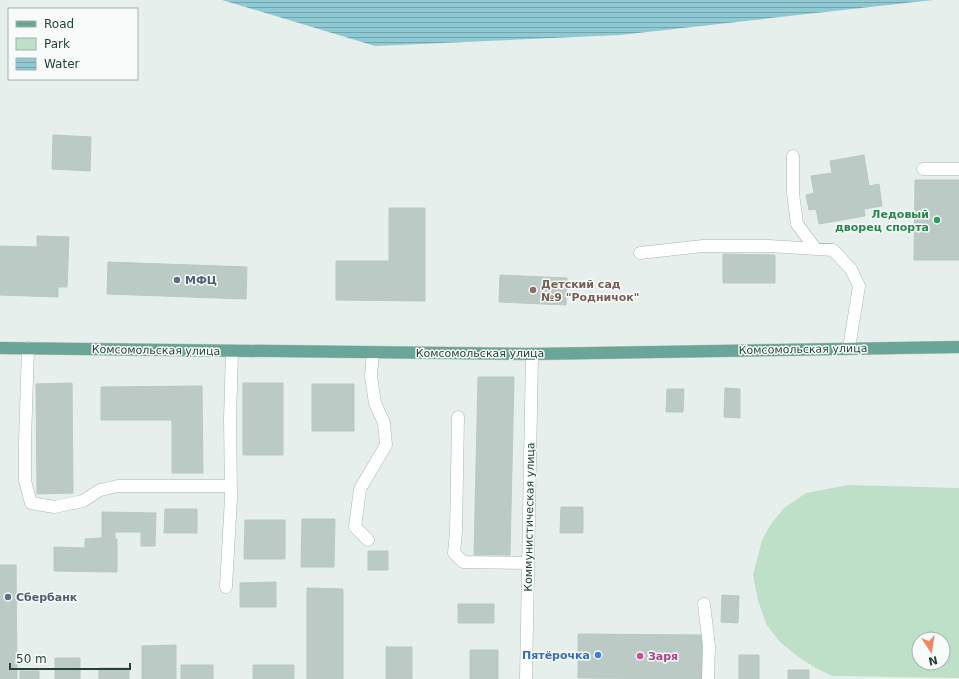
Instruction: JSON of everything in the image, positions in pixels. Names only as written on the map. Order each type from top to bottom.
[{"type":"main road","name":"Комсомольская улица","points":[[0,348],[532,354],[959,347]]},
{"type":"street","points":[[793,156],[793,193],[797,224],[815,248]]},
{"type":"street","points":[[923,169],[959,169]]},
{"type":"street","points":[[640,253],[703,246],[769,246],[833,250],[852,269],[859,286],[849,348]]},
{"type":"street","points":[[28,348],[25,481],[31,503],[54,507],[83,501],[100,490],[118,486],[231,486]]},
{"type":"street","points":[[226,587],[231,486],[230,419],[232,351]]},
{"type":"street","points":[[368,540],[355,528],[360,489],[386,445],[384,423],[375,403],[371,376],[372,352]]},
{"type":"street","name":"Коммунистическая улица","points":[[526,679],[532,354]]},
{"type":"street","points":[[458,417],[456,532],[454,553],[463,562],[528,563]]},
{"type":"street","points":[[704,604],[709,646],[708,679]]},
{"type":"green space","points":[[848,485],[959,488],[959,678],[832,676],[797,656],[780,642],[766,624],[758,600],[753,575],[762,540],[771,524],[784,508],[806,493]]},
{"type":"water","points":[[222,0],[933,0],[620,35],[375,46]]},
{"type":"building","points":[[53,135],[91,137],[90,171],[52,169]]},
{"type":"building","points":[[864,155],[869,186],[879,184],[882,206],[864,209],[865,216],[819,224],[816,209],[809,210],[806,195],[814,193],[811,176],[832,173],[830,161]]},
{"type":"building","name":"Ледовый дворец спорта","points":[[915,180],[959,180],[959,260],[914,260]]},
{"type":"building","points":[[389,208],[425,208],[425,301],[336,300],[336,261],[389,261]]},
{"type":"building","points":[[37,236],[69,237],[67,287],[58,287],[58,297],[0,295],[0,246],[37,247]]},
{"type":"building","points":[[723,254],[775,255],[775,283],[723,283]]},
{"type":"building","name":"МФЦ","points":[[108,262],[247,267],[246,299],[107,294]]},
{"type":"building","name":"Детский сад №9 \"Родничок\"","points":[[500,275],[567,278],[566,305],[499,302]]},
{"type":"building","points":[[478,377],[514,377],[510,555],[474,555]]},
{"type":"building","points":[[72,383],[73,493],[37,494],[36,384]]},
{"type":"building","points":[[243,383],[283,383],[283,455],[243,455]]},
{"type":"building","points":[[312,384],[354,384],[354,431],[312,431]]},
{"type":"building","points":[[202,386],[203,473],[172,473],[172,420],[101,420],[101,387]]},
{"type":"building","points":[[725,388],[740,389],[740,418],[724,417]]},
{"type":"building","points":[[667,389],[684,389],[683,412],[666,412]]},
{"type":"building","points":[[561,507],[583,507],[583,533],[560,533]]},
{"type":"building","points":[[165,509],[197,509],[197,533],[164,533]]},
{"type":"building","points":[[102,512],[156,513],[155,546],[141,546],[141,532],[115,532],[115,539],[117,539],[117,572],[54,571],[54,547],[85,548],[85,539],[102,538]]},
{"type":"building","points":[[302,519],[335,519],[334,567],[301,567]]},
{"type":"building","points":[[245,520],[285,520],[285,559],[244,559]]},
{"type":"building","points":[[368,551],[388,551],[388,570],[368,570]]},
{"type":"building","name":"Сбербанк","points":[[0,565],[16,565],[17,679],[0,679]]},
{"type":"building","points":[[276,582],[276,607],[240,607],[240,583]]},
{"type":"building","points":[[307,588],[343,589],[343,679],[307,679]]},
{"type":"building","points":[[722,595],[739,596],[738,623],[721,622]]},
{"type":"building","points":[[458,604],[494,604],[494,623],[458,623]]},
{"type":"building","name":"Заря","points":[[578,634],[702,635],[702,679],[578,678]]},
{"type":"building","points":[[176,645],[176,679],[142,679],[142,646]]},
{"type":"building","points":[[386,647],[412,647],[412,679],[386,679]]},
{"type":"building","points":[[470,650],[498,650],[498,679],[470,679]]},
{"type":"building","points":[[739,655],[759,655],[759,679],[739,679]]},
{"type":"building","points":[[55,658],[80,658],[80,679],[55,679]]},
{"type":"building","points":[[181,665],[213,665],[213,679],[181,679]]},
{"type":"building","points":[[253,665],[294,665],[294,679],[253,679]]},
{"type":"building","points":[[99,668],[129,668],[129,679],[99,679]]},
{"type":"building","points":[[788,670],[809,670],[809,679],[788,679]]},
{"type":"building","points":[[20,671],[39,671],[39,679],[20,679]]},
{"type":"place","name":"Ледовый дворец спорта","points":[[937,220]]},
{"type":"place","name":"МФЦ","points":[[177,280]]},
{"type":"place","name":"Детский сад №9 \"Родничок\"","points":[[533,290]]},
{"type":"place","name":"Сбербанк","points":[[8,597]]},
{"type":"place","name":"Пятёрочка","points":[[598,655]]},
{"type":"place","name":"Заря","points":[[640,656]]}]
